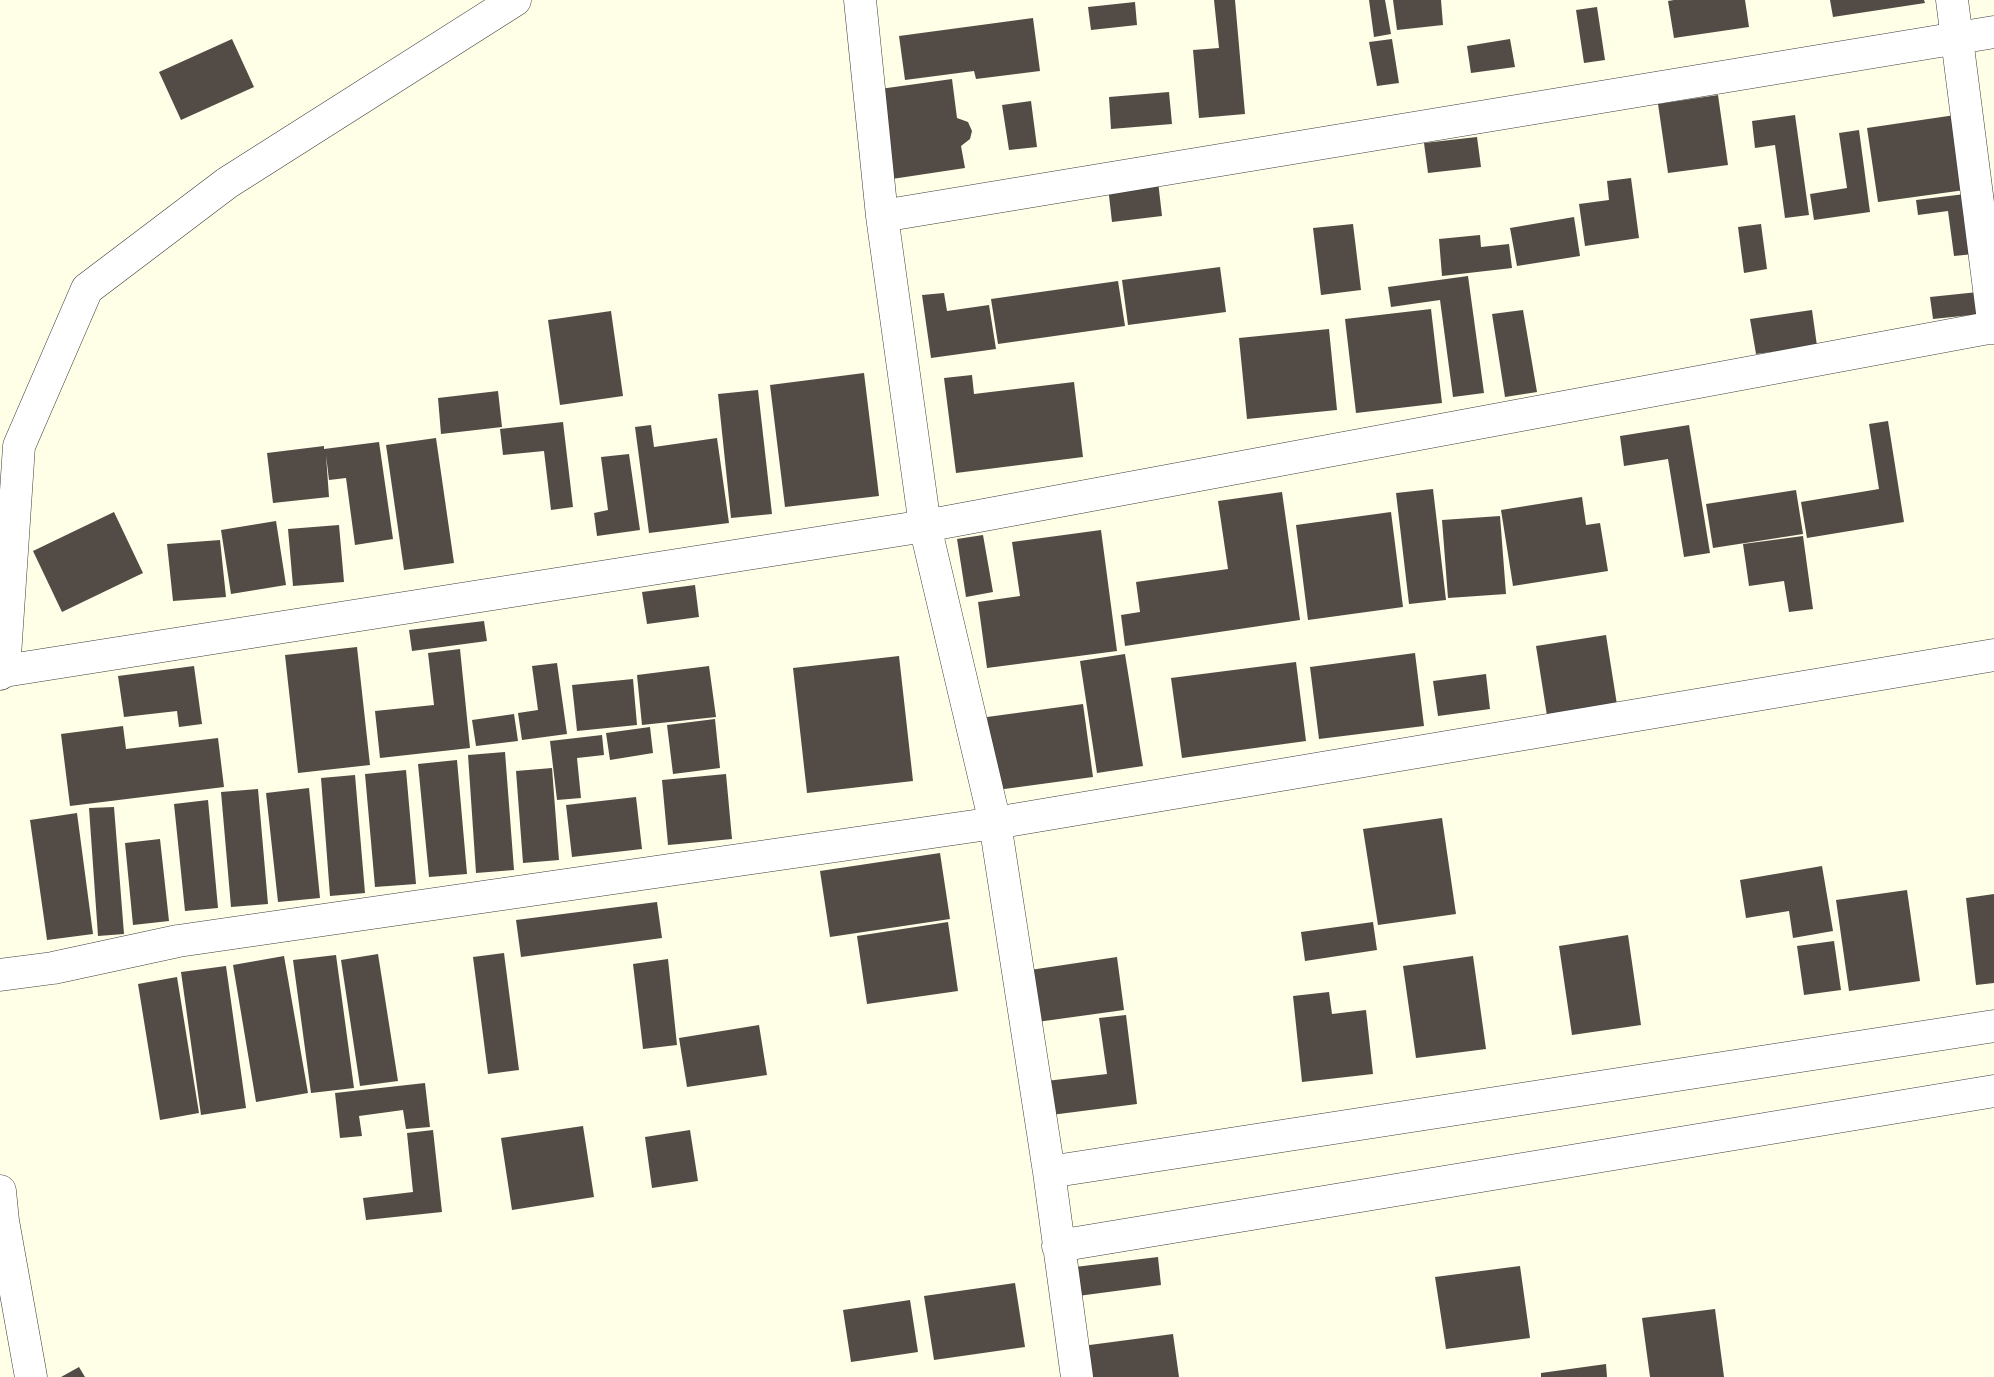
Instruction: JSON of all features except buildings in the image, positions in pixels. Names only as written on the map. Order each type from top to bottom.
[{"type":"street","points":[[515,0],[227,183],[87,289],[19,446],[1,668],[925,525],[1994,327],[1952,0]]},
{"type":"street","points":[[860,0],[882,216],[925,525],[995,824],[1049,1172],[1077,1377]]},
{"type":"street","points":[[882,216],[1994,32]]},
{"type":"street","points":[[0,975],[53,968],[178,942],[995,824],[1994,655]]},
{"type":"street","points":[[1049,1172],[1994,1026]]},
{"type":"street","points":[[1058,1246],[1994,1091]]},
{"type":"street","points":[[1,1212],[31,1377]]}]
